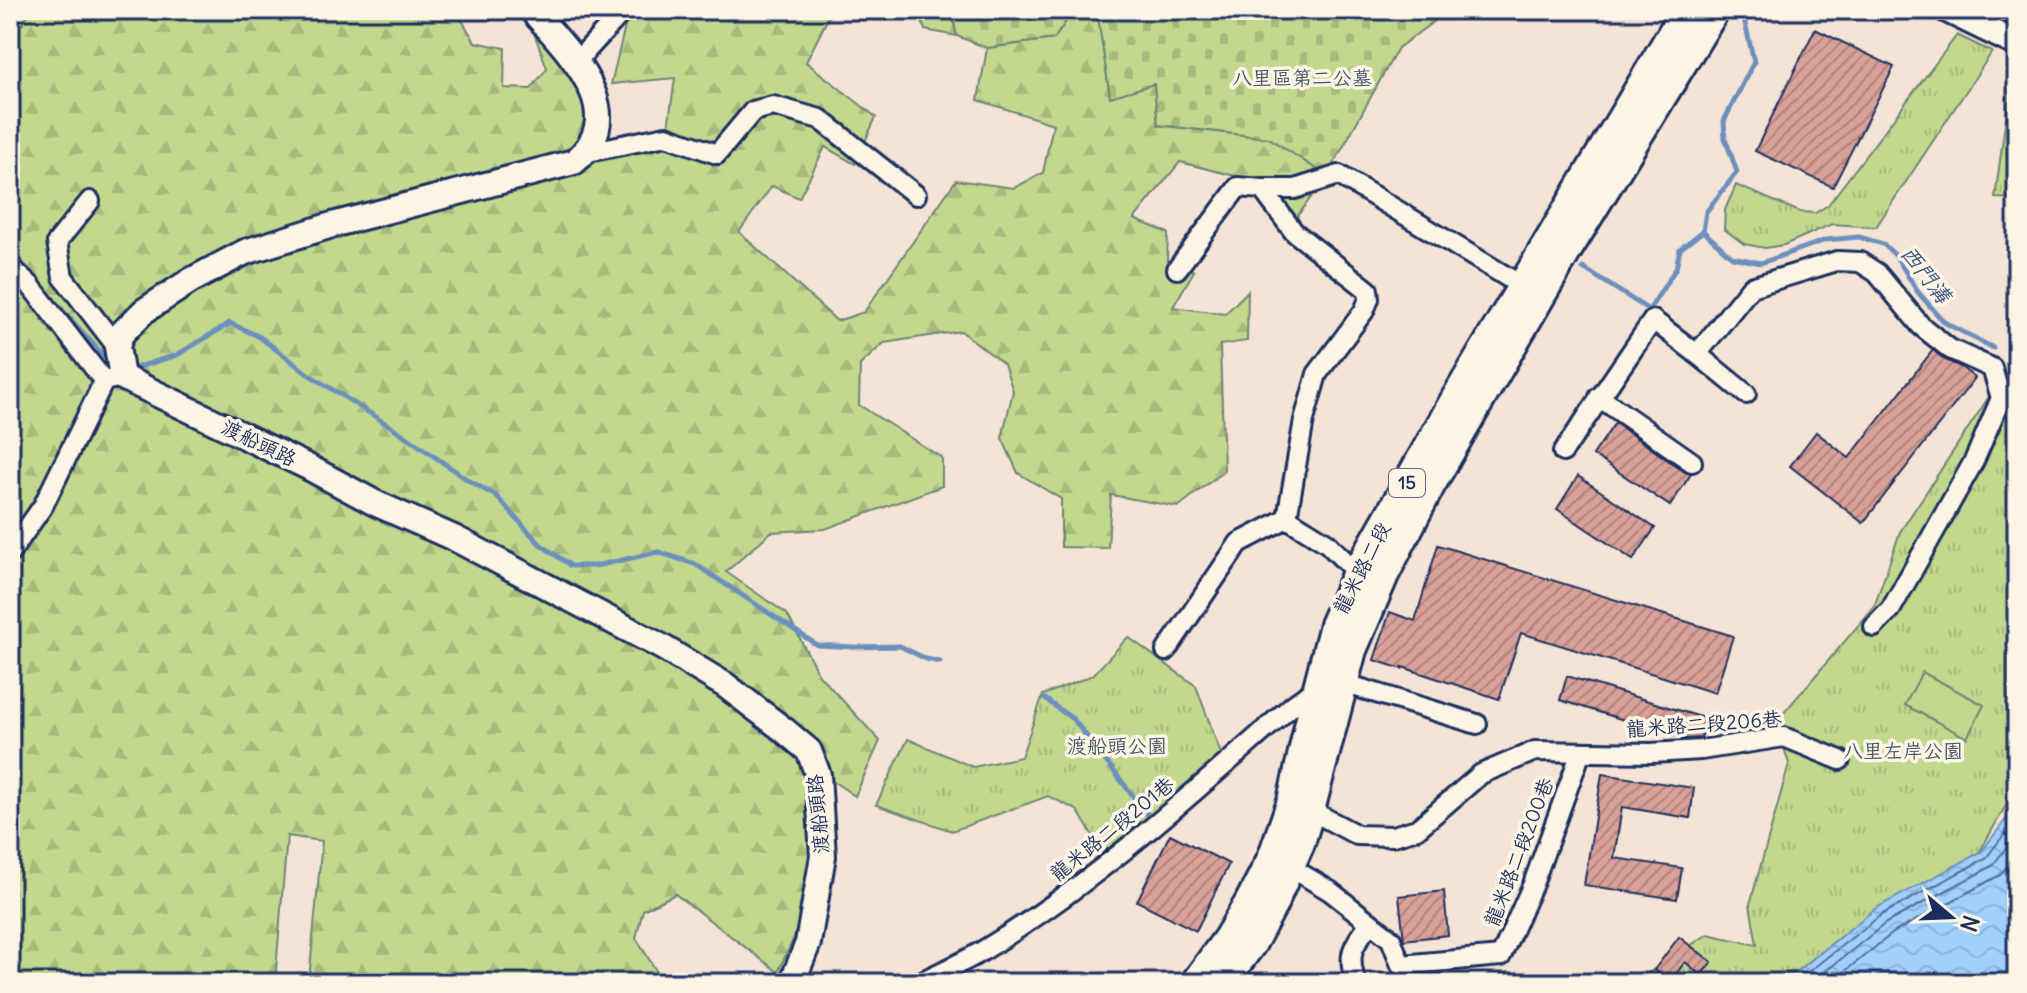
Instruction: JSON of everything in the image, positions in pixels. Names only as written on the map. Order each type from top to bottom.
[{"type":"main road","name":"龍米路二段","points":[[1195,983],[1228,938],[1272,858],[1330,685],[1352,650],[1384,575],[1626,131],[1686,10]]},
{"type":"main road","name":"龍米路二段","points":[[1222,983],[1252,943],[1272,906],[1310,810],[1330,685],[1334,625],[1357,573],[1522,286],[1626,131],[1715,10]]},
{"type":"street","points":[[532,10],[576,62],[592,89],[599,112],[598,129],[588,152]]},
{"type":"street","points":[[576,62],[624,10]]},
{"type":"street","points":[[1947,10],[2017,44]]},
{"type":"street","points":[[10,553],[43,506],[113,379],[121,334],[144,311],[190,281],[245,252],[332,225],[574,162],[588,152],[666,136],[717,154],[753,111],[773,106],[820,119],[916,195]]},
{"type":"street","points":[[1177,269],[1238,187],[1295,189],[1339,175],[1522,286]]},
{"type":"street","points":[[1262,189],[1294,232],[1368,290],[1369,299],[1364,311],[1317,374],[1304,420],[1287,518]]},
{"type":"street","points":[[90,201],[57,242],[63,277],[117,347]]},
{"type":"street","points":[[1697,354],[1751,287],[1837,261],[1860,262],[1877,273],[1921,326],[1950,349],[1992,368],[2001,398],[1974,461],[1891,609],[1874,627]]},
{"type":"street","points":[[10,267],[30,285],[113,379]]},
{"type":"street","points":[[1563,452],[1653,320],[1746,394]]},
{"type":"street","name":"渡船頭路","points":[[113,379],[308,467],[375,503],[456,539],[662,647],[725,685],[809,751],[818,775],[823,856],[808,943],[792,983]]},
{"type":"street","points":[[1599,397],[1692,462]]},
{"type":"street","points":[[1287,518],[1327,543],[1357,573]]},
{"type":"street","points":[[1166,651],[1239,543],[1287,518]]},
{"type":"street","points":[[1330,685],[1477,724]]},
{"type":"street","name":"龍米路二段201巷","points":[[919,983],[982,951],[1099,872],[1293,705],[1330,685]]},
{"type":"street","name":"龍米路二段206巷","points":[[1310,810],[1357,835],[1393,836],[1417,829],[1481,774],[1535,751],[1663,753],[1784,737],[1840,760]]},
{"type":"street","name":"龍米路二段200巷","points":[[1290,867],[1330,891],[1391,939],[1401,965],[1501,956],[1533,884],[1581,752]]},
{"type":"street","points":[[1356,983],[1351,967],[1353,945],[1370,923]]},
{"type":"green space","points":[[30,10],[456,10],[475,42],[505,48],[504,88],[531,89],[547,68],[534,33],[557,22],[575,42],[593,150],[667,135],[675,78],[611,84],[629,10],[832,10],[806,62],[876,117],[855,164],[825,147],[799,198],[772,186],[739,232],[837,321],[864,312],[956,180],[1014,188],[1043,173],[1053,124],[978,100],[987,48],[1054,39],[1073,11],[1097,10],[1110,96],[1154,83],[1158,125],[1269,138],[1327,176],[1295,219],[1247,179],[1180,162],[1134,219],[1168,233],[1167,260],[1194,271],[1173,307],[1225,314],[1248,291],[1247,341],[1220,345],[1224,471],[1178,507],[1111,495],[1108,548],[1061,547],[1061,499],[1018,473],[1002,438],[1013,391],[1004,364],[961,331],[884,343],[860,365],[859,405],[942,458],[942,486],[825,529],[771,532],[726,572],[787,614],[819,675],[880,741],[855,796],[810,766],[814,894],[778,972],[675,894],[643,910],[636,938],[660,977],[670,983],[324,983],[309,980],[322,841],[287,836],[275,983],[10,983],[10,23],[23,24]]},
{"type":"green space","points":[[918,10],[951,10],[957,36],[925,30]]},
{"type":"green space","points":[[951,10],[1090,10],[1073,11],[1054,39],[987,48],[957,36]]},
{"type":"green space","name":"八里區第二公墓","points":[[1097,10],[1449,10],[1398,48],[1327,176],[1269,138],[1158,125],[1154,84],[1110,97]]},
{"type":"green space","points":[[1957,35],[1992,52],[1876,227],[1832,224],[1784,245],[1765,248],[1744,244],[1724,229],[1725,210],[1736,185],[1800,212],[1815,213],[1828,205]]},
{"type":"green space","points":[[2014,56],[2017,57],[2017,199],[1995,198]]},
{"type":"green space","name":"八里左岸公園","points":[[2017,354],[2017,786],[1979,853],[1853,927],[1781,983],[1633,983],[1708,934],[1757,945],[1750,904],[1789,764],[1776,722],[1874,607],[1900,532]]},
{"type":"green space","name":"渡船頭公園","points":[[1128,637],[1196,686],[1221,754],[1147,822],[1103,852],[1077,810],[1048,796],[952,831],[876,805],[908,739],[973,767],[1021,757],[1043,695],[1093,675]]},
{"type":"green space","points":[[1922,672],[1984,705],[1967,738],[1905,705]]},
{"type":"water","points":[[2017,805],[2017,983],[1768,983],[1799,970],[1876,908],[1981,852]]},
{"type":"building","points":[[1815,29],[1894,67],[1833,187],[1755,151]]},
{"type":"building","points":[[1933,350],[1975,378],[1863,523],[1790,466],[1816,432],[1849,458]]},
{"type":"building","points":[[1615,423],[1691,474],[1670,506],[1593,455]]},
{"type":"building","points":[[1578,476],[1655,528],[1633,560],[1557,509]]},
{"type":"building","points":[[1438,545],[1733,636],[1715,693],[1521,633],[1499,699],[1374,660],[1390,612],[1415,621]]},
{"type":"building","points":[[1567,676],[1707,719],[1701,738],[1685,739],[1560,700]]},
{"type":"building","points":[[1602,774],[1694,788],[1690,818],[1622,807],[1614,858],[1682,868],[1677,899],[1584,885]]},
{"type":"building","points":[[1170,834],[1229,864],[1196,931],[1137,901]]},
{"type":"building","points":[[1444,891],[1448,935],[1404,940],[1399,896]]},
{"type":"building","points":[[1679,937],[1712,962],[1701,975],[1685,962],[1670,982],[1654,970]]},
{"type":"waterway","name":"西門溝","points":[[1742,10],[1754,62],[1724,121],[1725,138],[1737,172],[1706,212],[1703,231],[1732,257],[1761,263],[1826,240],[1859,237],[1883,244],[1896,256],[1917,291],[1944,322],[1993,348]]},
{"type":"waterway","points":[[1583,268],[1649,310],[1676,268],[1680,249],[1703,231]]},
{"type":"waterway","points":[[10,250],[36,279]]},
{"type":"waterway","points":[[42,287],[107,360]]},
{"type":"waterway","points":[[135,368],[177,355],[230,323],[260,337],[308,374],[496,496],[540,544],[571,566],[595,566],[658,552],[695,564],[817,645],[900,646],[926,659],[940,662]]},
{"type":"waterway","points":[[1045,699],[1074,720],[1151,819]]}]
